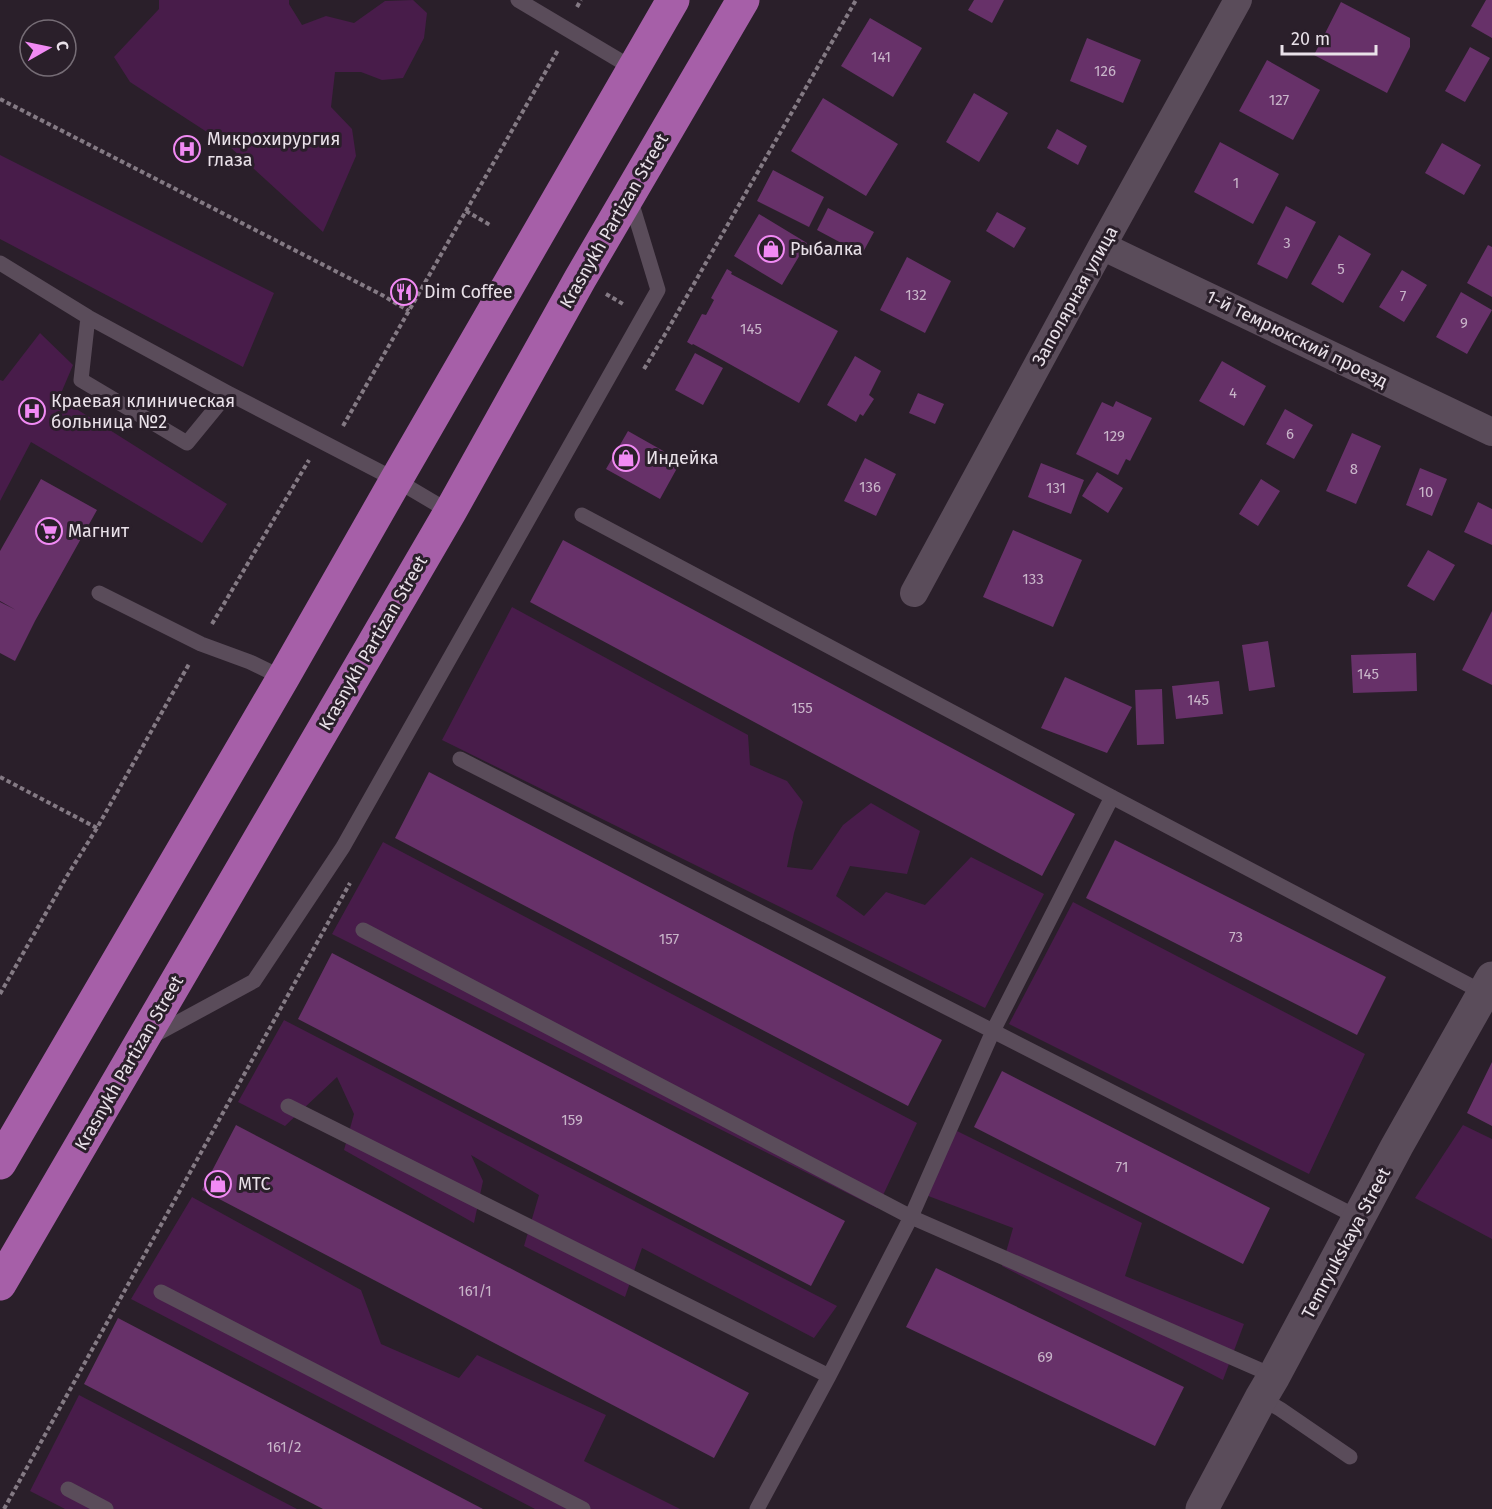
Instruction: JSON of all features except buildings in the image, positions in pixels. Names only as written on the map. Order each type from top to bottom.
[{"type":"highway","points":[[0,1163],[283,678],[673,0]]},
{"type":"highway","name":"Krasnykh Partizan Street","points":[[0,1284],[450,512],[574,289],[743,0]]},
{"type":"street","name":"Заполярная улица","points":[[914,593],[1238,0]]},
{"type":"street","name":"1-й Темрюкский проезд","points":[[1102,246],[1492,432]]},
{"type":"street","name":"Temryukskaya Street","points":[[1202,1509],[1397,1146],[1489,989]]},
{"type":"lane","points":[[518,0],[634,69]]},
{"type":"lane","points":[[141,1043],[254,981],[343,847],[658,290],[629,195]]},
{"type":"lane","points":[[0,263],[88,317],[396,480],[450,512]]},
{"type":"lane","points":[[88,317],[81,380],[187,443],[228,393]]},
{"type":"lane","points":[[582,515],[1112,797],[1489,989]]},
{"type":"lane","points":[[99,592],[201,644],[250,662],[283,678]]},
{"type":"lane","points":[[460,759],[1359,1218]]},
{"type":"lane","points":[[757,1509],[830,1376],[910,1217],[993,1031],[1112,797]]},
{"type":"lane","points":[[363,930],[910,1217],[1268,1387],[1280,1408],[1350,1457]]},
{"type":"lane","points":[[288,1106],[830,1376]]},
{"type":"lane","points":[[161,1292],[583,1509]]},
{"type":"lane","points":[[68,1489],[106,1509]]},
{"type":"path","points":[[0,994],[321,440],[343,427],[560,47],[566,27]]},
{"type":"path","points":[[0,99],[409,311]]},
{"type":"path","points":[[466,211],[490,225]]},
{"type":"path","points":[[0,777],[97,828]]},
{"type":"shaded area","points":[[159,0],[289,0],[289,4],[302,25],[326,16],[354,23],[385,1],[413,0],[427,13],[424,38],[403,78],[382,80],[361,72],[335,72],[331,107],[352,129],[356,156],[323,232],[230,147],[130,82],[114,57],[159,9]]},
{"type":"shaded area","points":[[0,155],[274,293],[243,367],[0,239]]},
{"type":"shaded area","name":"Краевая клиническая больница №2","points":[[40,333],[73,365],[59,398],[227,504],[202,543],[31,442],[0,501],[0,380],[3,381]]},
{"type":"shaded area","points":[[512,607],[748,735],[750,765],[787,781],[803,802],[787,867],[812,870],[843,825],[871,803],[920,831],[907,874],[850,866],[836,896],[864,916],[886,892],[925,905],[971,857],[1044,894],[985,1008],[442,740]]},
{"type":"shaded area","points":[[383,842],[917,1123],[877,1208],[332,934]]},
{"type":"shaded area","points":[[1073,902],[1365,1054],[1309,1174],[1009,1024]]},
{"type":"shaded area","points":[[284,1020],[837,1306],[814,1338],[642,1248],[625,1297],[524,1246],[539,1195],[471,1155],[483,1181],[474,1223],[344,1150],[354,1114],[337,1077],[285,1126],[238,1102]]},
{"type":"shaded area","points":[[1463,1125],[1492,1139],[1492,1239],[1415,1198]]},
{"type":"shaded area","points":[[957,1131],[1142,1223],[1125,1276],[1244,1324],[1223,1380],[1002,1266],[1013,1228],[923,1194]]},
{"type":"shaded area","points":[[192,1197],[361,1290],[381,1344],[459,1378],[477,1355],[606,1415],[584,1461],[680,1509],[535,1509],[131,1299]]},
{"type":"shaded area","points":[[79,1395],[297,1509],[65,1509],[30,1491]]},
{"type":"place","name":"Микрохирургия глаза","points":[[187,149]]},
{"type":"place","name":"Рыбалка","points":[[771,249]]},
{"type":"place","name":"Dim Coffee","points":[[404,292]]},
{"type":"place","name":"Краевая клиническая больница №2","points":[[32,411]]},
{"type":"place","name":"Индейка","points":[[626,458]]},
{"type":"place","name":"Магнит","points":[[49,531]]},
{"type":"place","name":"МТС","points":[[218,1184]]}]
